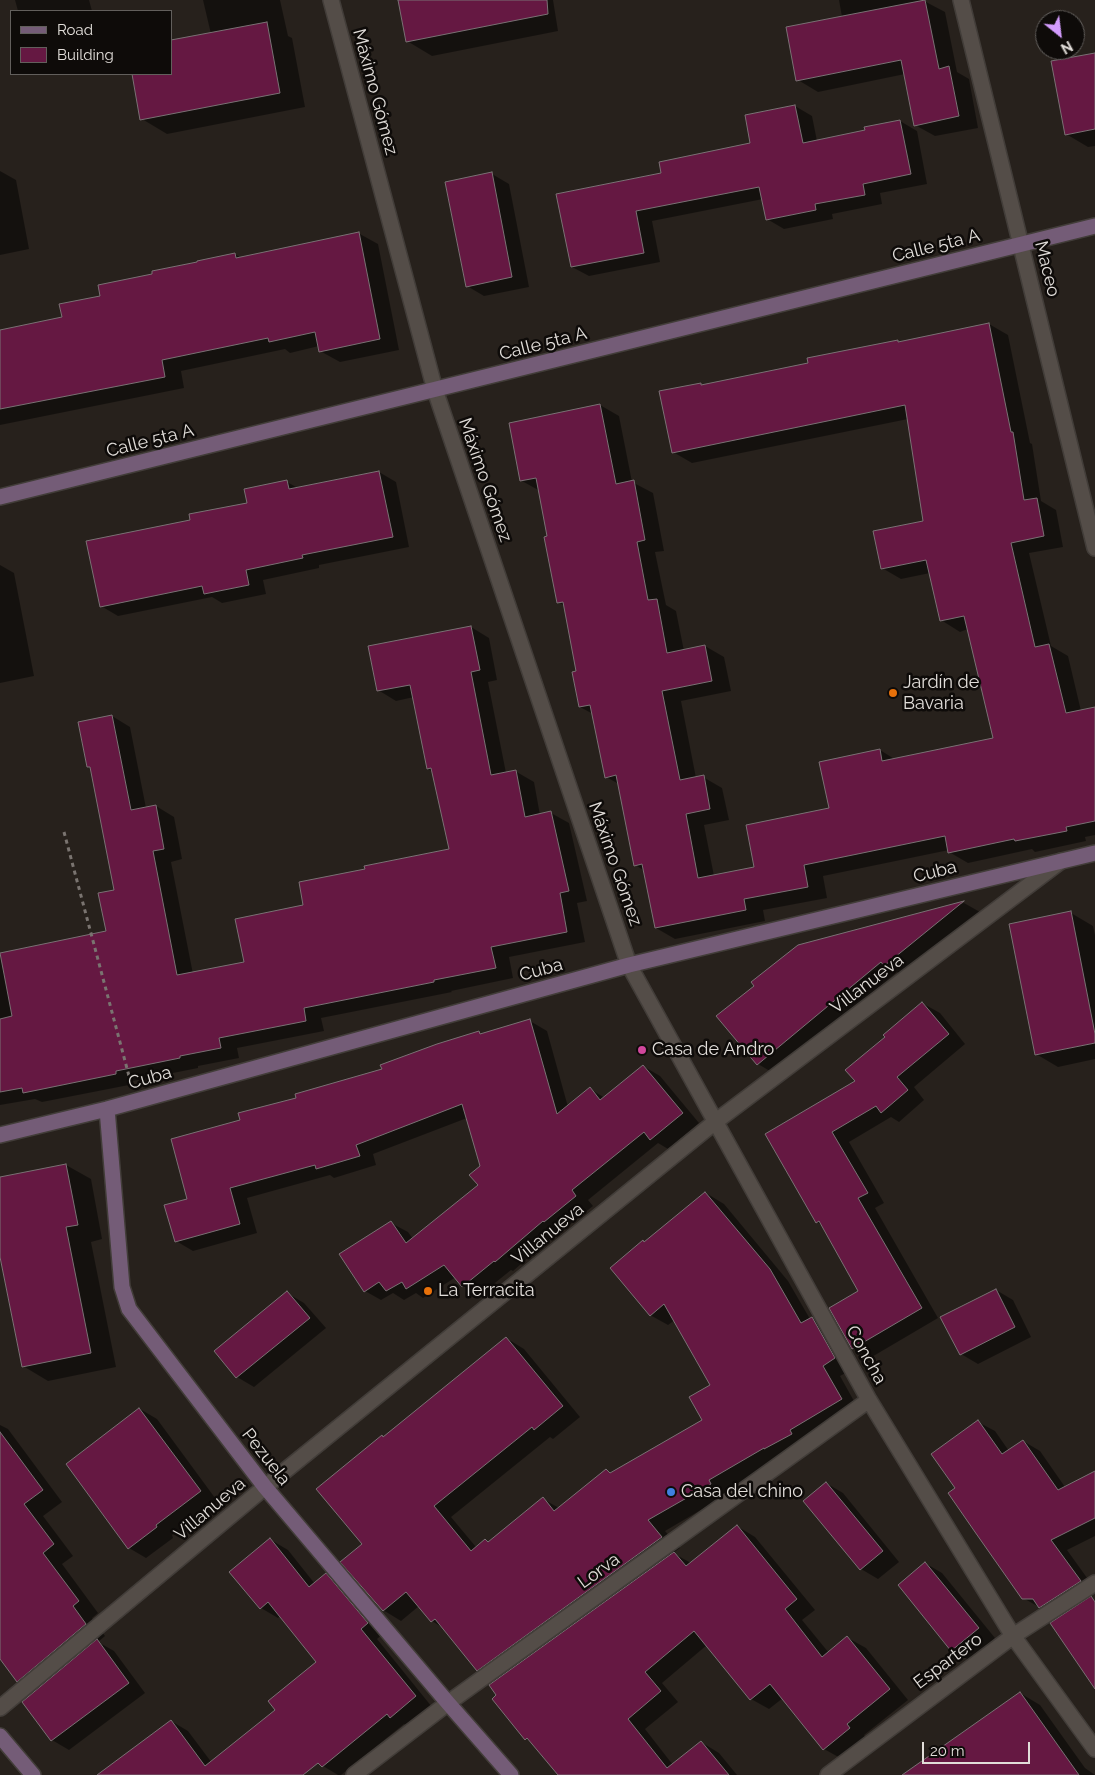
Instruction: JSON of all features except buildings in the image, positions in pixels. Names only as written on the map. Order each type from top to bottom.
[{"type":"street","name":"Máximo Gómez","points":[[331,0],[435,390],[629,965]]},
{"type":"street","name":"Maceo","points":[[961,0],[1095,548]]},
{"type":"street","name":"Calle 5ta A","points":[[0,498],[1095,226]]},
{"type":"street","name":"Cuba","points":[[0,1135],[107,1109],[629,965],[1095,853]]},
{"type":"street","name":"Villanueva","points":[[0,1708],[265,1487],[715,1122],[1061,861]]},
{"type":"street","name":"Concha","points":[[629,965],[869,1400],[1013,1636],[1095,1749]]},
{"type":"street","name":"Pezuela","points":[[107,1109],[122,1287],[129,1309],[265,1487],[511,1775]]},
{"type":"street","name":"Lorva","points":[[354,1775],[448,1703],[869,1400]]},
{"type":"street","name":"Espartero","points":[[828,1775],[1013,1636],[1095,1583]]},
{"type":"street","points":[[0,1736],[33,1775]]},
{"type":"path","points":[[64,832],[135,1101]]},
{"type":"place","name":"Jardín de Bavaria","points":[[893,693]]},
{"type":"place","name":"Casa de Andro","points":[[642,1050]]},
{"type":"place","name":"La Terracita","points":[[428,1291]]},
{"type":"place","name":"Casa del chino","points":[[671,1492]]}]
